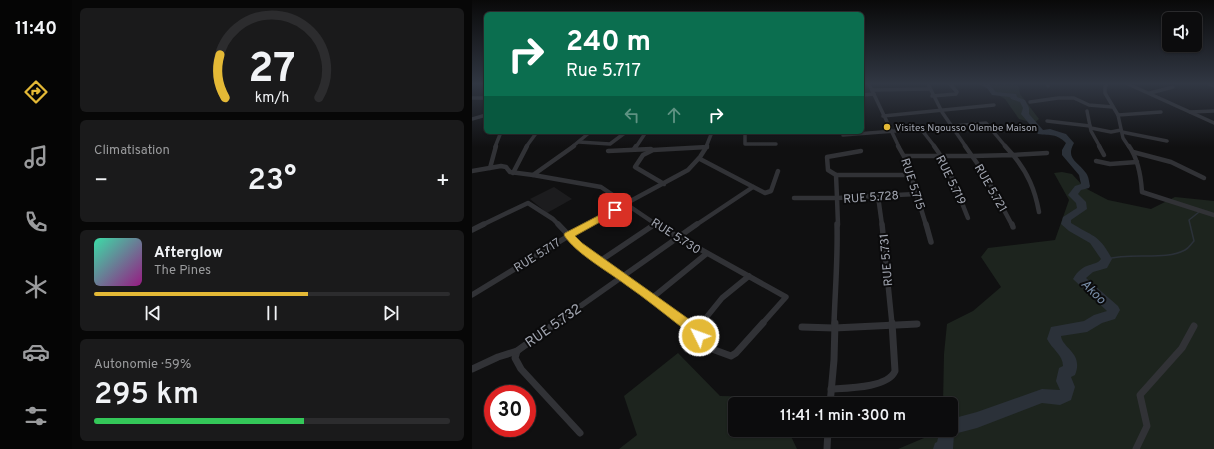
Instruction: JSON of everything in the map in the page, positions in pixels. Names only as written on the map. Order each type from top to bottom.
[{"type":"street","name":"RUE 5.715","points":[[878,105],[890,132],[904,156],[931,242]]},
{"type":"street","points":[[937,105],[972,156],[1047,153]]},
{"type":"street","points":[[1089,105],[1113,106],[1118,115],[1123,138],[1133,152],[1137,162],[1141,175],[1142,192],[1214,215]]},
{"type":"street","points":[[1174,105],[1214,123]]},
{"type":"street","points":[[883,116],[994,106]]},
{"type":"street","points":[[1086,111],[1091,127],[1104,155]]},
{"type":"street","points":[[1189,112],[1214,111]]},
{"type":"street","points":[[1118,115],[1161,112]]},
{"type":"street","points":[[472,119],[484,115]]},
{"type":"street","points":[[1047,121],[1091,127],[1111,132],[1121,131],[1167,141]]},
{"type":"street","points":[[864,134],[986,123],[1030,178],[1035,191],[1039,212]]},
{"type":"street","name":"RUE 5.719","points":[[921,129],[941,155],[968,218]]},
{"type":"street","points":[[490,168],[494,150],[500,134]]},
{"type":"street","points":[[513,173],[527,145],[535,134]]},
{"type":"street","points":[[533,175],[588,134]]},
{"type":"street","points":[[579,142],[610,144],[624,134]]},
{"type":"street","points":[[634,149],[645,134]]},
{"type":"street","name":"RUE 5.717","points":[[472,295],[568,235],[688,170],[700,159],[707,147],[711,134]]},
{"type":"street","points":[[745,134],[745,144],[776,144]]},
{"type":"street","points":[[843,135],[859,134]]},
{"type":"street","points":[[608,151],[707,147]]},
{"type":"street","points":[[658,150],[646,152],[639,157],[635,167],[664,184]]},
{"type":"street","points":[[861,151],[827,157],[828,170],[836,175],[911,175]]},
{"type":"street","points":[[1133,152],[1171,162],[1204,178]]},
{"type":"street","name":"RUE 5.721","points":[[904,156],[972,156],[984,173],[1013,227]]},
{"type":"street","points":[[700,159],[765,193],[771,191],[778,171]]},
{"type":"street","points":[[1096,161],[1110,164],[1137,162]]},
{"type":"street","name":"RUE 5.730","points":[[472,171],[506,167],[513,173],[601,187],[654,224],[706,254],[786,296],[780,306],[736,354],[731,356],[712,349],[695,332]]},
{"type":"street","points":[[794,198],[837,198],[836,175]]},
{"type":"street","name":"RUE 5.732","points":[[580,433],[521,369],[515,360],[514,356],[516,351],[678,237],[753,187]]},
{"type":"street","name":"RUE 5.728","points":[[830,397],[834,360],[835,288],[838,259],[837,198],[916,194]]},
{"type":"street","name":"RUE 5.731","points":[[831,389],[872,385],[886,381],[892,377],[895,371],[885,244],[878,196]]},
{"type":"street","points":[[472,230],[528,203],[553,219],[579,246],[652,298],[695,332],[722,298],[749,276]]},
{"type":"street","points":[[600,261],[654,224]]},
{"type":"street","points":[[652,298],[706,254]]},
{"type":"street","points":[[802,328],[917,324]]},
{"type":"street","points":[[1136,449],[1147,426],[1140,395],[1182,348],[1194,326]]},
{"type":"street","points":[[472,369],[498,357],[516,351]]},
{"type":"street","points":[[827,449],[828,437]]},
{"type":"shaded area","points":[[1009,105],[1028,105],[1039,119],[1034,123],[1019,119]]},
{"type":"shaded area","points":[[1062,172],[1072,174],[1085,188],[1108,200],[1151,209],[1175,197],[1214,201],[1214,449],[898,449],[926,437],[958,437],[958,397],[943,397],[944,354],[947,324],[973,311],[1001,287],[981,257],[988,248],[1055,240],[1069,200],[1054,173]]},
{"type":"shaded area","points":[[554,187],[572,199],[547,213],[530,199]]},
{"type":"shaded area","points":[[678,353],[720,396],[782,397],[728,397],[728,437],[791,437],[797,449],[619,449],[637,435],[624,396]]},
{"type":"waterway","name":"Akoo","points":[[958,425],[977,420],[1042,396],[1060,398],[1066,395],[1068,387],[1063,381],[1064,373],[1070,370],[1070,364],[1068,356],[1054,339],[1056,331],[1087,326],[1098,319],[1111,315],[1114,310],[1079,279],[1086,270],[1103,265],[1107,259],[1094,240],[1066,224],[1066,219],[1082,209],[1081,202],[1073,195],[1078,188],[1086,186],[1083,175],[1066,155],[1066,150],[1070,143],[1063,136],[1050,131],[1049,133],[1041,132],[1025,114],[1026,108],[1025,105]]},
{"type":"waterway","points":[[1107,259],[1127,256],[1168,255],[1185,250],[1194,241],[1189,220],[1199,212]]},
{"type":"waterway","name":"Akoo","points":[[941,449],[945,448],[946,437]]},
{"type":"place","name":"Visites Ngousso Olembe Maison","points":[[887,127]]},
{"type":"route","points":[[615,210],[568,235],[579,246],[686,323],[699,336]]}]
